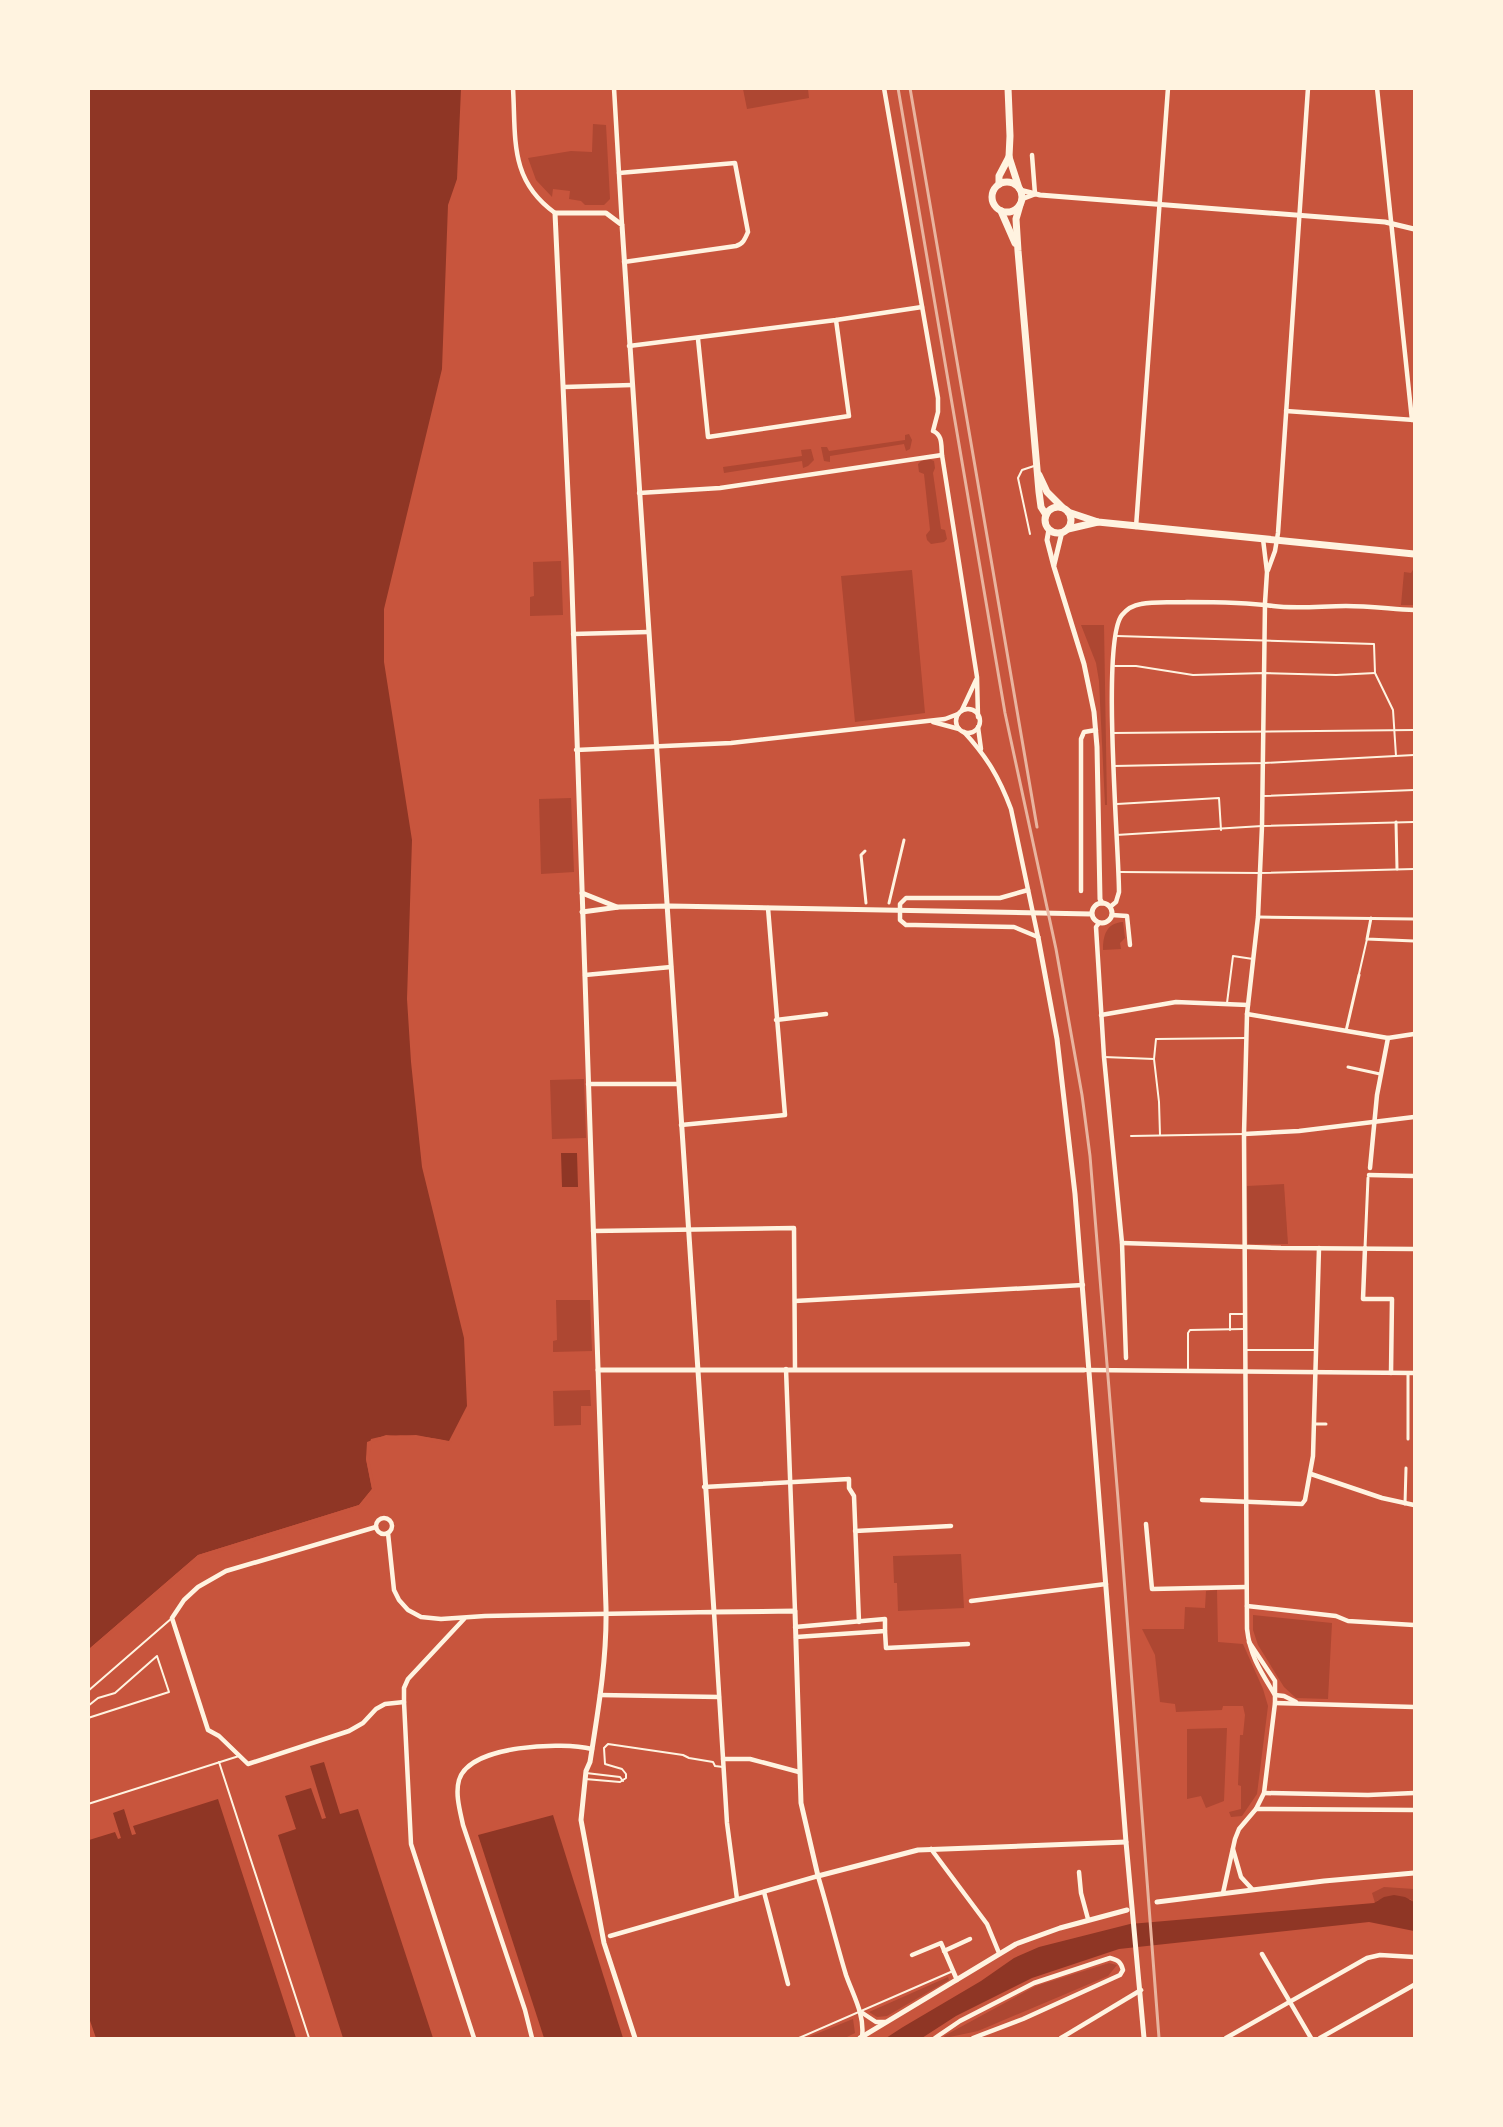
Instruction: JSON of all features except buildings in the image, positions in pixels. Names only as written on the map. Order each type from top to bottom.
[{"type":"main road","points":[[1008,88],[1009,157],[1020,189],[1021,202],[1016,219],[1018,251],[1041,507],[1046,515]]},
{"type":"main road","points":[[999,184],[999,177],[1009,157]]},
{"type":"main road","points":[[1020,189],[1009,182],[999,184],[994,189],[992,197],[994,206],[1001,211],[1010,212],[1021,202]]},
{"type":"main road","points":[[1001,211],[1018,251]]},
{"type":"main road","points":[[1037,469],[1047,492],[1065,510],[1071,522],[1065,530]]},
{"type":"main road","points":[[1098,522],[1055,533],[1045,523],[1046,515],[1051,509],[1065,510],[1098,522],[1136,527],[1414,554]]},
{"type":"street","points":[[513,88],[517,155],[522,174],[537,198],[555,213],[606,213],[621,225]]},
{"type":"street","points":[[614,88],[621,225],[704,1487],[727,1823],[737,1899]]},
{"type":"street","points":[[884,88],[938,398],[938,412],[933,431],[941,437],[977,677],[978,726],[982,751]]},
{"type":"street","points":[[1136,527],[1168,88]]},
{"type":"street","points":[[1267,572],[1278,541],[1308,88]]},
{"type":"street","points":[[1286,411],[1413,420],[1377,88]]},
{"type":"street","points":[[1032,155],[1035,194]]},
{"type":"street","points":[[619,173],[735,163],[747,232],[740,244],[624,262]]},
{"type":"street","points":[[1020,189],[1035,194],[1393,224],[1414,229]]},
{"type":"street","points":[[1021,202],[1035,194]]},
{"type":"street","points":[[555,213],[573,634],[606,1614],[606,1646],[590,1762],[585,1776],[581,1820],[604,1943],[635,2038]]},
{"type":"street","points":[[629,346],[698,339],[922,307]]},
{"type":"street","points":[[698,339],[708,437],[849,416],[836,320]]},
{"type":"street","points":[[564,387],[632,385]]},
{"type":"street","points":[[639,493],[720,488],[942,455]]},
{"type":"street","points":[[1049,529],[1047,540],[1087,672],[1096,730],[1100,899],[1102,903],[1110,907],[1112,915],[1107,922],[1099,923],[1091,914],[1093,907],[1102,903]]},
{"type":"street","points":[[1054,567],[1065,530]]},
{"type":"street","points":[[1223,1893],[1239,1829],[1256,1809],[1264,1793],[1275,1703],[1275,1695],[1253,1658],[1248,1640],[1246,1606],[1244,1134],[1247,1014],[1258,917],[1263,796],[1267,572],[1263,539]]},
{"type":"street","points":[[1110,907],[1116,902],[1119,892],[1114,804],[1113,666],[1114,635],[1116,624],[1121,616],[1130,608],[1140,604],[1248,602],[1273,606],[1351,606],[1414,610]]},
{"type":"street","points":[[573,634],[648,632]]},
{"type":"street","points":[[958,729],[956,722],[977,677]]},
{"type":"street","points":[[576,750],[731,742],[945,719],[970,710],[978,717]]},
{"type":"street","points":[[928,721],[964,732],[982,751],[996,773],[1011,809],[1052,1001],[1065,1091],[1083,1285],[1126,1842],[1144,2038]]},
{"type":"street","points":[[964,732],[974,731],[978,726]]},
{"type":"street","points":[[1081,891],[1081,739],[1084,732],[1096,730]]},
{"type":"street","points":[[1396,822],[1397,869]]},
{"type":"street","points":[[889,903],[903,840]]},
{"type":"street","points":[[865,851],[861,855],[866,903]]},
{"type":"street","points":[[1028,890],[1000,898],[906,898],[899,909],[900,920],[906,925],[1014,927],[1038,937]]},
{"type":"street","points":[[582,893],[619,907]]},
{"type":"street","points":[[582,912],[619,907],[667,906],[1091,914]]},
{"type":"street","points":[[681,1125],[784,1115],[768,908]]},
{"type":"street","points":[[1112,915],[1127,916],[1130,945]]},
{"type":"street","points":[[1258,917],[1414,919]]},
{"type":"street","points":[[1371,918],[1367,939],[1414,941]]},
{"type":"street","points":[[1099,923],[1096,927],[1101,1015],[1122,1243],[1126,1358]]},
{"type":"street","points":[[585,975],[671,967]]},
{"type":"street","points":[[1346,1031],[1359,975]]},
{"type":"street","points":[[1101,1015],[1176,1002],[1248,1005]]},
{"type":"street","points":[[776,1020],[825,1014]]},
{"type":"street","points":[[1247,1014],[1388,1038],[1414,1034]]},
{"type":"street","points":[[1388,1038],[1380,1074],[1369,1173],[1363,1299],[1392,1299],[1392,1373]]},
{"type":"street","points":[[1348,1067],[1380,1074]]},
{"type":"street","points":[[588,1084],[678,1084]]},
{"type":"street","points":[[1244,1134],[1299,1131],[1414,1117]]},
{"type":"street","points":[[1369,1173],[1414,1176]]},
{"type":"street","points":[[593,1231],[794,1228],[795,1369]]},
{"type":"street","points":[[1122,1243],[1414,1249]]},
{"type":"street","points":[[1202,1500],[1302,1504],[1311,1474],[1315,1424],[1314,1373],[1318,1338],[1319,1248]]},
{"type":"street","points":[[795,1301],[1083,1285]]},
{"type":"street","points":[[786,1369],[799,1772],[803,1814],[847,1978],[860,2012],[863,2030],[861,2038]]},
{"type":"street","points":[[598,1370],[1121,1370],[1414,1373]]},
{"type":"street","points":[[1408,1373],[1408,1439]]},
{"type":"street","points":[[1315,1424],[1326,1424]]},
{"type":"street","points":[[1405,1504],[1406,1468]]},
{"type":"street","points":[[1311,1474],[1414,1505]]},
{"type":"street","points":[[704,1487],[849,1479],[849,1488],[854,1496],[859,1622]]},
{"type":"street","points":[[404,1702],[385,1704],[376,1709],[363,1723],[349,1731],[248,1764],[219,1736],[208,1730],[172,1618],[184,1600],[198,1587],[226,1571],[376,1527],[380,1519],[389,1520],[392,1526],[388,1533],[394,1590],[408,1610],[421,1617],[795,1611]]},
{"type":"street","points":[[1146,1524],[1152,1589],[1246,1587]]},
{"type":"street","points":[[855,1531],[951,1526]]},
{"type":"street","points":[[376,1527],[379,1532],[388,1533]]},
{"type":"street","points":[[971,1601],[1106,1584]]},
{"type":"street","points":[[1246,1606],[1336,1616],[1348,1621],[1414,1625]]},
{"type":"street","points":[[466,1618],[408,1679],[404,1688],[404,1702],[411,1844],[474,2038]]},
{"type":"street","points":[[795,1627],[885,1619],[886,1648],[968,1644]]},
{"type":"street","points":[[796,1637],[885,1631]]},
{"type":"street","points":[[600,1695],[719,1697]]},
{"type":"street","points":[[1275,1695],[1284,1696],[1296,1702]]},
{"type":"street","points":[[1275,1703],[1414,1707]]},
{"type":"street","points":[[532,2038],[525,2010],[463,1826],[458,1799],[459,1779],[474,1761],[502,1752],[565,1746],[592,1749]]},
{"type":"street","points":[[723,1759],[750,1759],[799,1772]]},
{"type":"street","points":[[1264,1793],[1368,1795],[1414,1793]]},
{"type":"street","points":[[1256,1809],[1414,1810]]},
{"type":"street","points":[[610,1936],[904,1852],[1126,1842]]},
{"type":"street","points":[[1233,1847],[1241,1877],[1252,1889]]},
{"type":"street","points":[[931,1849],[987,1924],[999,1953]]},
{"type":"street","points":[[1079,1872],[1081,1893],[1088,1919]]},
{"type":"street","points":[[1157,1902],[1252,1889],[1414,1873]]},
{"type":"street","points":[[764,1892],[788,1984]]},
{"type":"street","points":[[861,2038],[999,1953],[1036,1936],[1088,1919],[1126,1910]]},
{"type":"street","points":[[944,1951],[970,1940]]},
{"type":"street","points":[[912,1955],[941,1943],[957,1980]]},
{"type":"street","points":[[1262,1954],[1311,2038]]},
{"type":"street","points":[[1226,2038],[1367,1958],[1380,1955],[1414,1957]]},
{"type":"street","points":[[935,2038],[960,2021],[1034,1983],[1110,1958],[1122,1964],[1123,1970],[1120,1975],[1023,2019],[973,2038]]},
{"type":"street","points":[[1320,2038],[1414,1985]]},
{"type":"street","points":[[1061,2038],[1141,1990]]},
{"type":"street","points":[[860,2012],[876,2022],[885,2022]]},
{"type":"lane","points":[[1030,534],[1018,478],[1024,468],[1037,469]]},
{"type":"lane","points":[[1114,635],[1374,644],[1375,673],[1393,710],[1396,756]]},
{"type":"lane","points":[[1113,666],[1136,666],[1193,675],[1375,673]]},
{"type":"lane","points":[[1113,733],[1414,730]]},
{"type":"lane","points":[[1114,766],[1263,763],[1414,755]]},
{"type":"lane","points":[[1263,796],[1414,790]]},
{"type":"lane","points":[[1114,804],[1219,798],[1221,830]]},
{"type":"lane","points":[[1116,835],[1262,826],[1414,822]]},
{"type":"lane","points":[[1119,872],[1260,873],[1414,869]]},
{"type":"lane","points":[[1359,975],[1367,939]]},
{"type":"lane","points":[[1227,1003],[1233,956],[1253,958]]},
{"type":"lane","points":[[1160,1135],[1158,1086],[1154,1059],[1156,1039],[1246,1038]]},
{"type":"lane","points":[[1104,1057],[1154,1059]]},
{"type":"lane","points":[[1131,1136],[1244,1134]]},
{"type":"lane","points":[[1230,1330],[1230,1314],[1245,1314]]},
{"type":"lane","points":[[1188,1372],[1188,1333],[1190,1330],[1245,1329]]},
{"type":"lane","points":[[1245,1350],[1315,1350]]},
{"type":"lane","points":[[88,1690],[172,1618]]},
{"type":"lane","points":[[88,1706],[98,1698],[115,1692],[157,1656],[169,1692],[88,1718]]},
{"type":"lane","points":[[623,1781],[626,1778],[624,1771],[605,1764],[603,1761],[605,1745],[683,1755],[724,1767]]},
{"type":"lane","points":[[88,1804],[239,1756]]},
{"type":"lane","points":[[219,1762],[309,2038]]},
{"type":"lane","points":[[585,1776],[620,1777],[623,1781]]},
{"type":"lane","points":[[585,1776],[623,1781]]},
{"type":"lane","points":[[799,2038],[953,1971]]},
{"type":"shaded area","points":[[89,89],[461,89],[457,179],[448,205],[442,369],[384,609],[384,662],[412,840],[407,999],[422,1167],[464,1338],[467,1406],[449,1441],[400,1435],[371,1439],[366,1459],[372,1489],[359,1505],[198,1555],[89,1649]]},
{"type":"shaded area","points":[[743,89],[808,89],[809,98],[747,109]]},
{"type":"shaded area","points":[[593,124],[606,125],[610,199],[604,205],[585,205],[581,201],[569,199],[570,191],[553,189],[552,197],[536,180],[528,158],[571,151],[592,152]]},
{"type":"shaded area","points":[[909,434],[912,440],[910,449],[906,451],[904,444],[830,456],[830,462],[824,461],[821,447],[827,447],[829,451],[905,440],[905,435]]},
{"type":"shaded area","points":[[811,449],[814,460],[803,468],[802,461],[724,473],[723,467],[802,456],[801,450]]},
{"type":"shaded area","points":[[929,459],[934,461],[933,473],[941,529],[945,530],[947,539],[944,542],[931,544],[926,535],[930,530],[924,474],[919,472],[918,464]]},
{"type":"shaded area","points":[[561,561],[563,615],[530,616],[530,597],[534,596],[533,562]]},
{"type":"shaded area","points":[[1414,568],[1414,605],[1401,605],[1404,572],[1411,573]]},
{"type":"shaded area","points":[[912,570],[925,713],[855,722],[841,576]]},
{"type":"shaded area","points":[[1081,625],[1104,625],[1107,805],[1105,805],[1099,681],[1096,663]]},
{"type":"shaded area","points":[[571,798],[574,872],[541,874],[539,799]]},
{"type":"shaded area","points":[[1123,922],[1125,938],[1120,943],[1121,949],[1103,950],[1109,928]]},
{"type":"shaded area","points":[[584,1079],[586,1138],[552,1139],[550,1080]]},
{"type":"shaded area","points":[[561,1153],[577,1153],[578,1187],[562,1187]]},
{"type":"shaded area","points":[[1284,1184],[1288,1244],[1248,1244],[1247,1186]]},
{"type":"shaded area","points":[[556,1300],[590,1300],[592,1351],[553,1352],[553,1341],[557,1340]]},
{"type":"shaded area","points":[[590,1390],[591,1406],[581,1406],[581,1425],[554,1426],[553,1391]]},
{"type":"shaded area","points":[[961,1554],[964,1608],[898,1611],[893,1556]]},
{"type":"shaded area","points":[[1217,1590],[1218,1642],[1243,1644],[1268,1706],[1257,1794],[1242,1816],[1231,1817],[1229,1812],[1241,1809],[1241,1786],[1238,1785],[1240,1735],[1243,1735],[1245,1715],[1243,1706],[1223,1706],[1222,1710],[1176,1712],[1175,1704],[1160,1702],[1155,1655],[1142,1629],[1184,1629],[1185,1607],[1205,1608],[1206,1591]]},
{"type":"shaded area","points":[[1253,1615],[1332,1623],[1328,1699],[1296,1698],[1284,1687],[1258,1645],[1253,1630]]},
{"type":"shaded area","points":[[1227,1728],[1224,1801],[1206,1808],[1201,1796],[1187,1799],[1187,1729]]},
{"type":"shaded area","points":[[324,1762],[340,1814],[358,1809],[433,2038],[343,2038],[278,1835],[296,1829],[285,1796],[311,1788],[322,1819],[326,1818],[310,1766]]},
{"type":"shaded area","points":[[218,1799],[296,2038],[96,2038],[88,2015],[89,1840],[115,1832],[118,1839],[121,1838],[113,1813],[124,1809],[132,1835],[136,1834],[133,1826]]},
{"type":"shaded area","points":[[553,1815],[623,2038],[544,2038],[478,1835]]},
{"type":"shaded area","points":[[1384,1887],[1414,1889],[1414,1902],[1410,1899],[1378,1900],[1375,1903],[1372,1893]]},
{"type":"shaded area","points":[[1394,1895],[1414,1902],[1414,1931],[1369,1922],[1119,1949],[1032,1978],[956,2016],[922,2038],[886,2038],[981,1981],[1014,1958],[1039,1947],[1130,1924],[1374,1903],[1384,1897]]},
{"type":"shaded area","points":[[1109,1963],[1117,1965],[1108,1976],[978,2031],[945,2038],[944,2036],[1036,1986]]},
{"type":"shaded area","points":[[948,1977],[949,1980],[887,2016],[877,2017],[869,2012]]},
{"type":"shaded area","points":[[853,2019],[855,2033],[845,2038],[806,2038]]},
{"type":"pier","points":[[386,1435],[416,1435],[452,1442],[449,1444],[416,1438],[386,1438],[372,1442],[369,1459],[375,1489],[361,1508],[199,1558],[88,1652],[198,1555],[359,1505],[372,1489],[366,1459],[367,1442]]},
{"type":"railway","points":[[898,88],[1005,713],[1056,949],[1082,1095],[1090,1156],[1159,2038]]},
{"type":"railway","points":[[910,88],[1037,827]]}]
